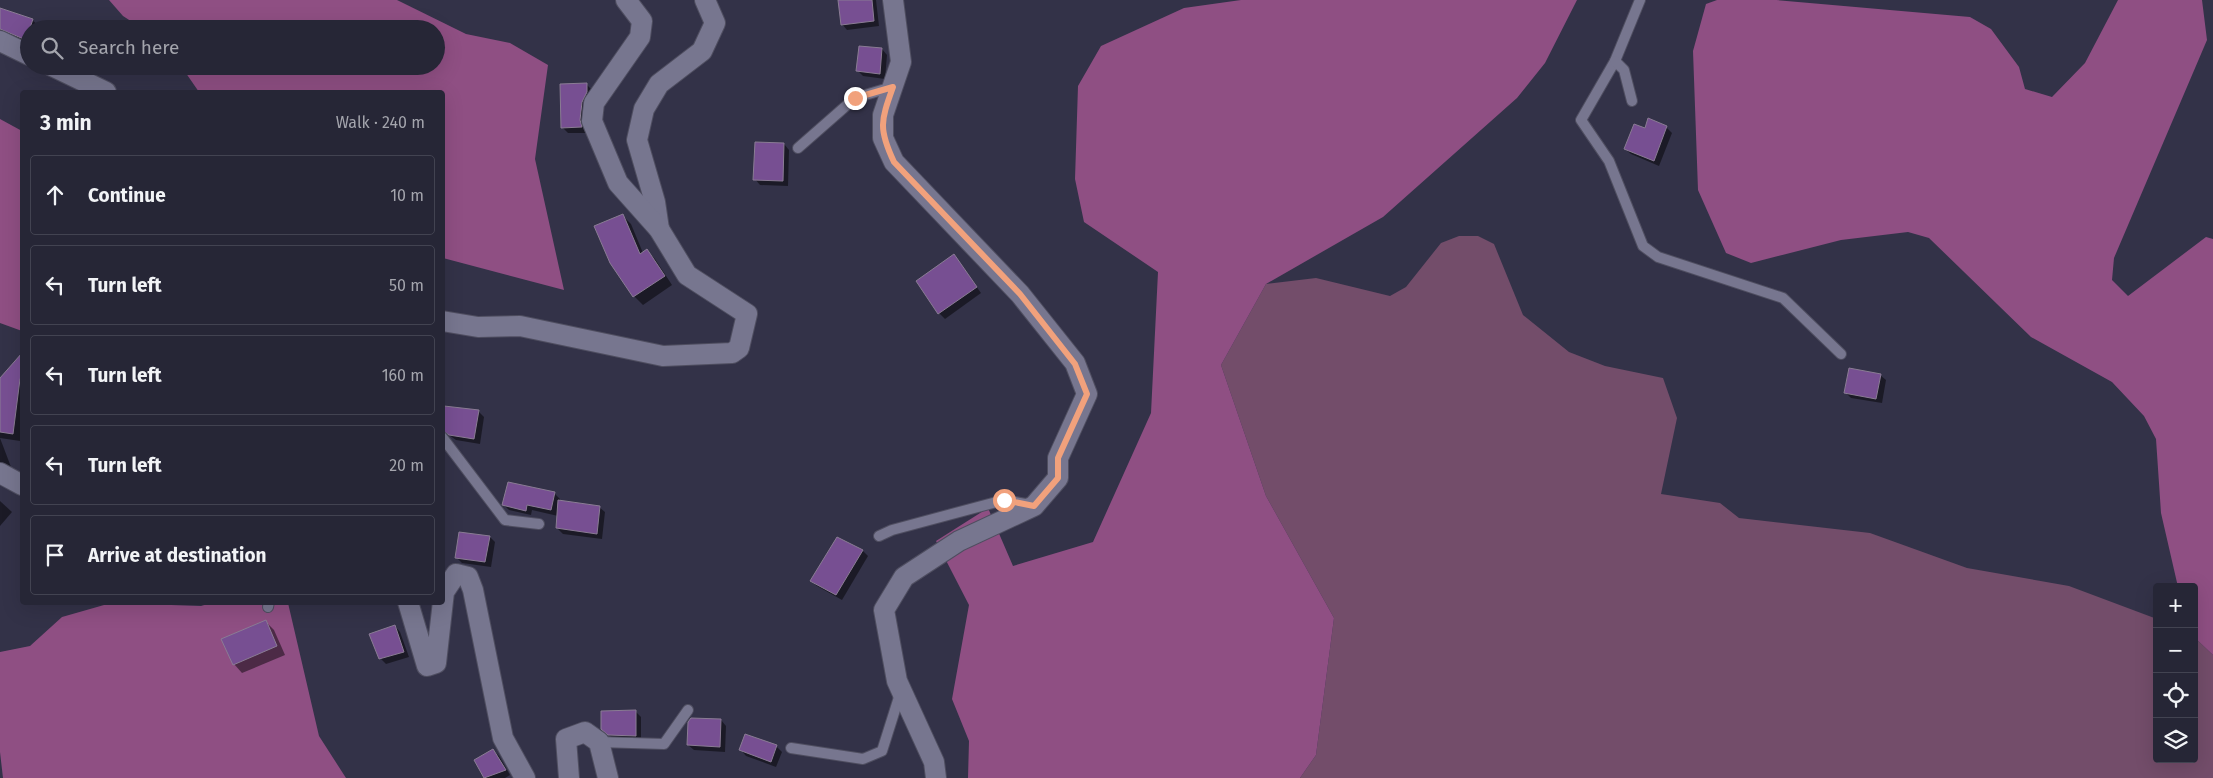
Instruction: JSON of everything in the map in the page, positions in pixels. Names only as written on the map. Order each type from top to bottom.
[{"type":"street","points":[[445,322],[478,327],[520,326],[663,356],[732,353],[739,348],[747,314],[687,275],[659,228],[618,183],[592,121],[594,103],[640,37],[642,21],[626,0]]},
{"type":"street","points":[[659,228],[655,202],[637,140],[644,109],[659,84],[702,52],[715,23],[705,0]]},
{"type":"street","points":[[893,0],[901,62],[883,115],[883,138],[894,162],[1020,294],[1075,364],[1087,394],[1058,458],[1058,478],[1034,506],[959,541],[904,578],[884,610],[897,681],[934,762],[936,778]]},
{"type":"street","points":[[0,41],[20,51]]},
{"type":"street","points":[[71,75],[102,90]]},
{"type":"street","points":[[0,473],[20,484]]},
{"type":"street","points":[[445,590],[456,574],[468,577],[474,590],[503,738],[525,778]]},
{"type":"street","points":[[409,605],[427,666],[436,663],[443,605]]},
{"type":"street","points":[[569,778],[566,739],[585,732],[598,742],[608,778]]},
{"type":"lane","points":[[1640,0],[1615,61],[1581,120],[1609,161],[1642,246],[1658,257],[1782,298],[1841,354]]},
{"type":"lane","points":[[1615,61],[1624,70],[1632,101]]},
{"type":"lane","points":[[798,148],[855,98],[893,87]]},
{"type":"lane","points":[[445,441],[505,520],[539,524]]},
{"type":"lane","points":[[879,536],[892,530],[1004,500],[1034,506]]},
{"type":"lane","points":[[791,748],[863,759],[882,751],[901,690]]},
{"type":"lane","points":[[598,742],[664,744],[688,710]]},
{"type":"shaded area","points":[[109,0],[397,0],[438,20],[129,20]]},
{"type":"shaded area","points":[[1241,0],[1577,0],[1545,63],[1517,98],[1383,217],[1266,284],[1221,365],[1266,496],[1334,618],[1316,755],[1300,778],[968,778],[969,741],[952,699],[969,605],[936,541],[988,508],[1013,566],[1093,542],[1151,413],[1158,272],[1084,222],[1075,179],[1078,86],[1101,46],[1184,8]]},
{"type":"shaded area","points":[[1717,0],[1776,0],[1970,17],[1991,29],[2019,67],[2025,89],[2052,97],[2085,63],[2118,0],[2202,0],[2207,40],[2114,258],[2112,280],[2128,296],[2206,237],[2213,239],[2213,655],[2198,641],[2198,583],[2177,583],[2161,513],[2156,439],[2144,416],[2112,382],[2031,337],[1929,238],[1908,232],[1841,240],[1751,263],[1726,253],[1698,190],[1693,51],[1706,4]]},
{"type":"shaded area","points":[[445,24],[466,34],[510,43],[548,65],[535,159],[564,290],[445,259],[445,90],[198,90],[187,75],[445,75]]},
{"type":"shaded area","points":[[0,119],[20,130],[20,330],[0,323]]},
{"type":"shaded area","points":[[1459,236],[1478,236],[1494,244],[1523,315],[1569,352],[1605,366],[1663,378],[1677,418],[1661,494],[1720,503],[1739,518],[1870,533],[1967,568],[2069,586],[2153,618],[2153,763],[2198,763],[2198,641],[2213,655],[2213,778],[1300,778],[1316,755],[1334,618],[1266,496],[1221,365],[1266,284],[1316,278],[1390,296],[1406,287],[1441,243]]},
{"type":"shaded area","points":[[104,605],[288,605],[319,736],[346,778],[3,778],[0,752],[0,652],[30,646],[62,617]]},
{"type":"building","points":[[838,0],[872,0],[874,21],[841,25]]},
{"type":"building","points":[[0,8],[33,19],[20,20],[20,37],[0,29]]},
{"type":"building","points":[[859,46],[882,48],[880,74],[856,71]]},
{"type":"building","points":[[587,83],[587,92],[582,102],[580,120],[582,127],[561,128],[560,84]]},
{"type":"building","points":[[1648,118],[1667,126],[1654,161],[1624,149],[1634,124],[1645,128]]},
{"type":"building","points":[[755,142],[784,143],[783,181],[753,180]]},
{"type":"building","points":[[623,214],[640,254],[647,249],[665,276],[633,297],[610,263],[594,226]]},
{"type":"building","points":[[954,254],[977,287],[938,314],[916,281]]},
{"type":"building","points":[[20,355],[20,379],[13,434],[0,432],[0,378]]},
{"type":"building","points":[[1849,368],[1881,374],[1876,399],[1844,393]]},
{"type":"building","points":[[445,406],[479,410],[474,439],[449,435],[445,432]]},
{"type":"building","points":[[508,482],[555,492],[551,510],[527,505],[526,511],[502,505]]},
{"type":"building","points":[[558,500],[600,506],[597,534],[556,528]]},
{"type":"building","points":[[459,532],[490,536],[485,562],[455,558]]},
{"type":"building","points":[[837,537],[863,550],[836,595],[810,581]]},
{"type":"building","points":[[266,620],[277,646],[233,665],[221,639]]},
{"type":"building","points":[[395,625],[404,652],[379,659],[369,634]]},
{"type":"building","points":[[636,710],[636,736],[608,735],[601,729],[601,711]]},
{"type":"building","points":[[691,718],[721,719],[720,747],[687,745],[688,722]]},
{"type":"building","points":[[745,734],[777,745],[771,762],[739,750]]},
{"type":"building","points":[[493,749],[506,770],[484,778],[474,760]]},
{"type":"route","points":[[855,98],[893,87],[883,115],[883,138],[894,162],[1020,294],[1075,364],[1087,394],[1058,458],[1058,478],[1034,506],[1004,500]]}]
